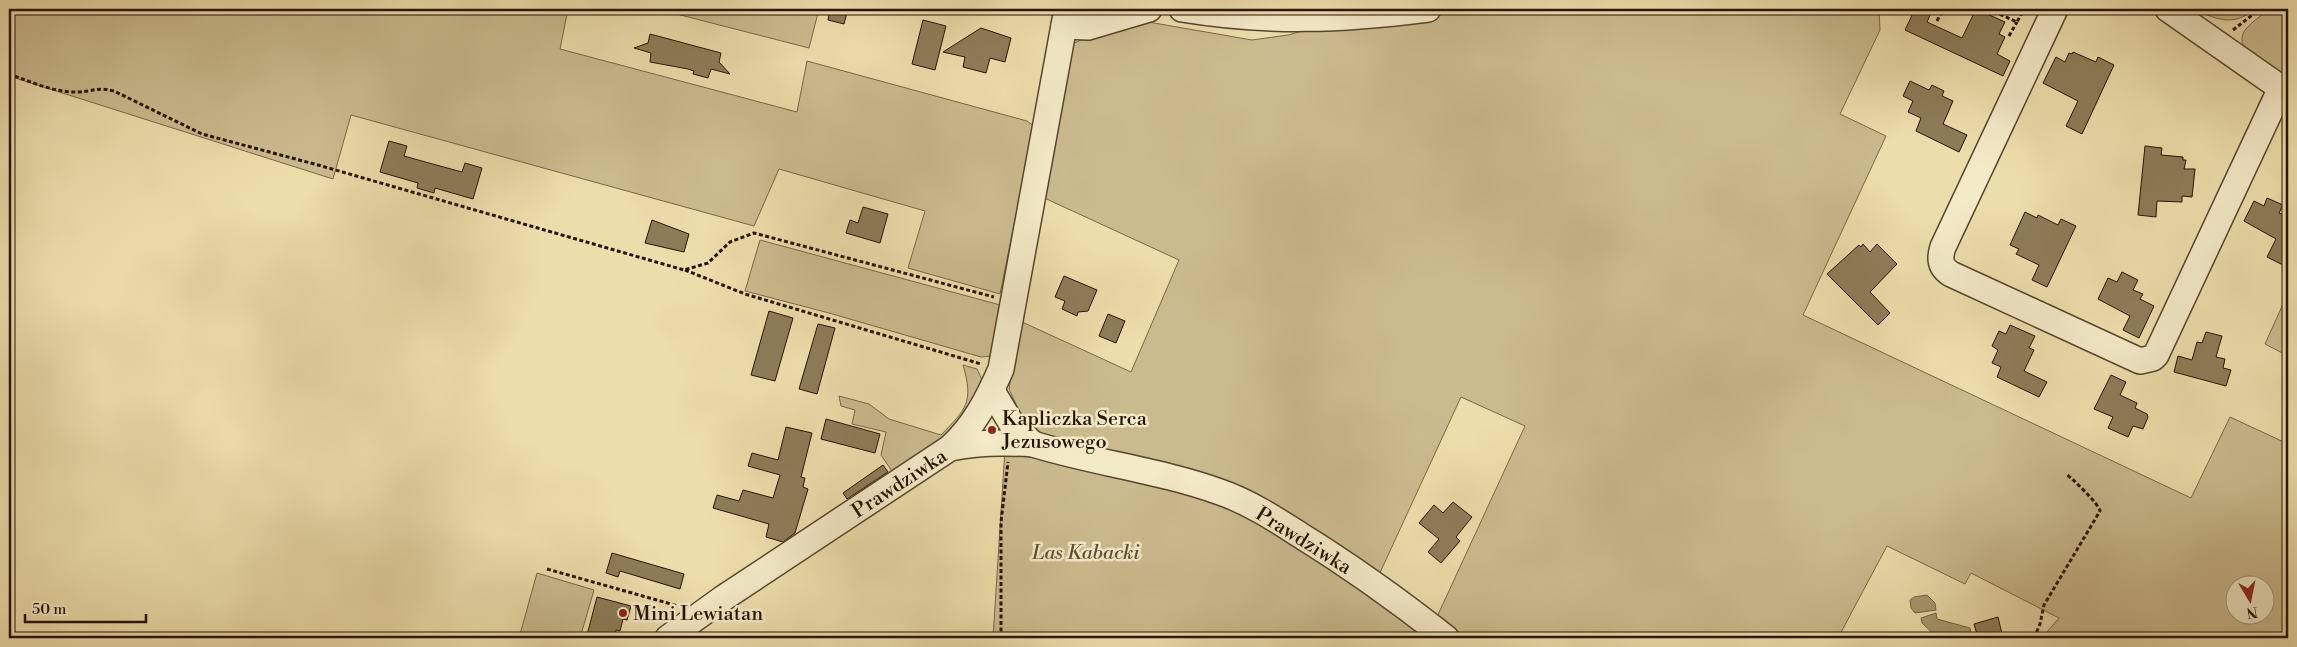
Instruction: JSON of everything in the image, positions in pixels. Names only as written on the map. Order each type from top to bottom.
[{"type":"street","points":[[950,448],[974,422],[997,380],[1065,18],[1088,27],[1149,9]]},
{"type":"street","points":[[1182,9],[1220,15],[1309,20],[1428,9]]},
{"type":"street","points":[[2055,9],[1943,247],[1940,260],[1942,265],[1951,274],[2140,361],[2153,358],[2156,355],[2285,91],[2168,9]]},
{"type":"street","points":[[997,380],[1013,426],[1022,443]]},
{"type":"street","name":"Prawdziwka","points":[[668,638],[950,448],[968,444],[1022,443],[1172,477],[1223,493],[1264,512],[1324,550],[1446,638]]},
{"type":"path","points":[[1937,22],[1943,9]]},
{"type":"path","points":[[1988,9],[2017,22]]},
{"type":"path","points":[[2009,36],[2024,9]]},
{"type":"path","points":[[2216,42],[2250,19],[2260,9]]},
{"type":"path","points":[[9,74],[53,89],[79,92],[100,87],[114,91],[202,134],[318,165],[684,270],[745,294],[997,380]]},
{"type":"path","points":[[684,270],[708,263],[730,242],[754,233],[1012,302]]},
{"type":"path","points":[[1001,638],[1001,522],[1022,443]]},
{"type":"path","points":[[2034,638],[2050,593],[2100,511],[2095,500],[2084,493],[2066,474]]},
{"type":"path","points":[[547,569],[703,613]]},
{"type":"green space","points":[[9,9],[568,9],[560,49],[797,112],[807,61],[1027,121],[1034,126],[1000,294],[908,268],[925,211],[779,169],[754,226],[351,115],[333,179],[9,76]]},
{"type":"green space","points":[[657,9],[819,9],[809,48]]},
{"type":"green space","points":[[1468,9],[1879,9],[1880,30],[1840,114],[1886,136],[1803,315],[2191,498],[2230,417],[2288,444],[2288,638],[2042,638],[2059,618],[1971,573],[1965,584],[1887,546],[1838,638],[1460,638],[1436,619],[1525,426],[1461,397],[1378,577],[1297,522],[1220,478],[1056,440],[1026,426],[1009,389],[1020,321],[1131,372],[1179,260],[1040,196],[1067,46],[1131,19],[1252,40],[1288,35],[1313,28],[1440,15]]},
{"type":"green space","points":[[2189,9],[2256,9],[2238,19],[2223,20]]},
{"type":"green space","points":[[2269,9],[2288,9],[2288,84],[2255,61],[2243,45],[2242,37],[2246,29]]},
{"type":"green space","points":[[760,240],[1004,306],[993,356],[981,357],[745,291]]},
{"type":"green space","points":[[2288,293],[2288,356],[2265,344]]},
{"type":"green space","points":[[963,365],[977,369],[985,386],[968,418],[896,477],[881,455],[886,432],[852,424],[855,410],[841,406],[839,396],[869,404],[889,419],[941,435],[957,418],[966,404],[968,388]]},
{"type":"green space","name":"Las Kabacki","points":[[1005,449],[1158,476],[1239,509],[1436,638],[993,638]]},
{"type":"green space","points":[[537,573],[594,590],[580,638],[519,638]]},
{"type":"shaded area","points":[[1927,595],[1935,603],[1936,610],[1915,613],[1911,608],[1910,600],[1914,597]]},
{"type":"shaded area","points":[[1936,613],[1937,619],[1970,628],[1972,638],[1938,638],[1922,623],[1921,618]]},
{"type":"building","points":[[830,9],[848,9],[844,24],[828,20]]},
{"type":"building","points":[[1915,9],[1933,9],[1927,22],[1962,38],[1976,9],[2005,22],[1999,34],[2005,37],[1997,54],[2010,61],[2003,76],[1905,30]]},
{"type":"building","points":[[923,20],[946,26],[935,70],[912,64]]},
{"type":"building","points":[[981,28],[1011,38],[1005,62],[990,58],[986,73],[963,67],[965,57],[943,52]]},
{"type":"building","points":[[650,34],[721,53],[719,62],[730,74],[711,69],[708,78],[693,74],[694,71],[688,69],[650,62],[651,53],[634,48],[648,43]]},
{"type":"building","points":[[2073,52],[2096,62],[2098,57],[2114,65],[2082,134],[2066,126],[2078,101],[2043,83],[2056,57],[2065,62],[2069,53],[2072,54]]},
{"type":"building","points":[[1910,81],[1929,90],[1932,85],[1944,91],[1942,96],[1953,101],[1943,124],[1967,135],[1959,152],[1916,131],[1921,118],[1908,112],[1913,101],[1903,96]]},
{"type":"building","points":[[389,141],[407,146],[404,156],[462,172],[465,163],[482,168],[473,199],[435,188],[434,193],[417,188],[418,183],[380,172]]},
{"type":"building","points":[[2145,146],[2162,148],[2161,155],[2183,157],[2183,160],[2186,160],[2184,169],[2195,169],[2192,197],[2182,196],[2182,202],[2157,201],[2156,217],[2138,215]]},
{"type":"building","points":[[2267,198],[2283,205],[2279,213],[2287,216],[2288,213],[2288,253],[2283,265],[2267,257],[2276,239],[2244,221],[2254,201],[2264,206]]},
{"type":"building","points":[[863,207],[888,214],[880,243],[846,233],[850,220],[858,223]]},
{"type":"building","points":[[2025,212],[2037,218],[2038,215],[2058,225],[2061,219],[2076,226],[2047,287],[2032,280],[2039,265],[2016,254],[2019,249],[2010,245]]},
{"type":"building","points":[[652,220],[689,234],[684,252],[645,243]]},
{"type":"building","points":[[1863,244],[1870,252],[1877,244],[1897,264],[1870,292],[1890,313],[1878,325],[1827,274],[1859,245],[1861,247]]},
{"type":"building","points":[[2122,272],[2138,280],[2133,290],[2143,294],[2140,299],[2154,306],[2139,338],[2123,330],[2130,316],[2098,299],[2108,278],[2117,282]]},
{"type":"building","points":[[1064,276],[1097,290],[1088,311],[1078,312],[1077,316],[1062,309],[1065,301],[1055,297]]},
{"type":"building","points":[[769,311],[793,318],[775,381],[751,375]]},
{"type":"building","points":[[1108,314],[1125,321],[1116,343],[1099,336]]},
{"type":"building","points":[[818,324],[835,328],[817,394],[799,389]]},
{"type":"building","points":[[2010,325],[2035,336],[2029,348],[2034,350],[2024,371],[2047,382],[2039,397],[1997,377],[2001,367],[1992,363],[1998,350],[1992,346],[1999,331],[2006,334]]},
{"type":"building","points":[[2206,332],[2222,336],[2216,357],[2225,359],[2223,368],[2231,370],[2226,386],[2174,372],[2178,356],[2192,360],[2197,342],[2202,343]]},
{"type":"building","points":[[2111,375],[2126,382],[2120,395],[2137,403],[2135,408],[2147,414],[2148,417],[2143,429],[2133,426],[2128,437],[2108,428],[2113,417],[2094,409]]},
{"type":"building","points":[[826,419],[880,434],[875,453],[821,439]]},
{"type":"building","points":[[786,427],[812,433],[801,477],[805,478],[803,487],[808,489],[795,533],[783,542],[766,537],[769,524],[713,508],[717,495],[739,501],[743,490],[773,498],[780,475],[748,466],[752,453],[778,460]]},
{"type":"building","points":[[883,465],[888,472],[847,499],[843,493]]},
{"type":"building","points":[[1453,502],[1472,517],[1456,537],[1460,541],[1441,563],[1428,552],[1439,539],[1419,523],[1434,505],[1443,513]]},
{"type":"building","points":[[612,553],[684,574],[680,589],[620,571],[618,577],[606,573]]},
{"type":"building","points":[[597,597],[631,606],[627,620],[623,619],[620,631],[616,630],[614,638],[598,638],[587,635]]},
{"type":"building","points":[[1998,617],[2003,638],[1978,638],[1974,624]]},
{"type":"place","name":"Kapliczka Serca Jezusowego","points":[[992,430]]},
{"type":"place","name":"Mini Lewiatan","points":[[623,613]]}]
